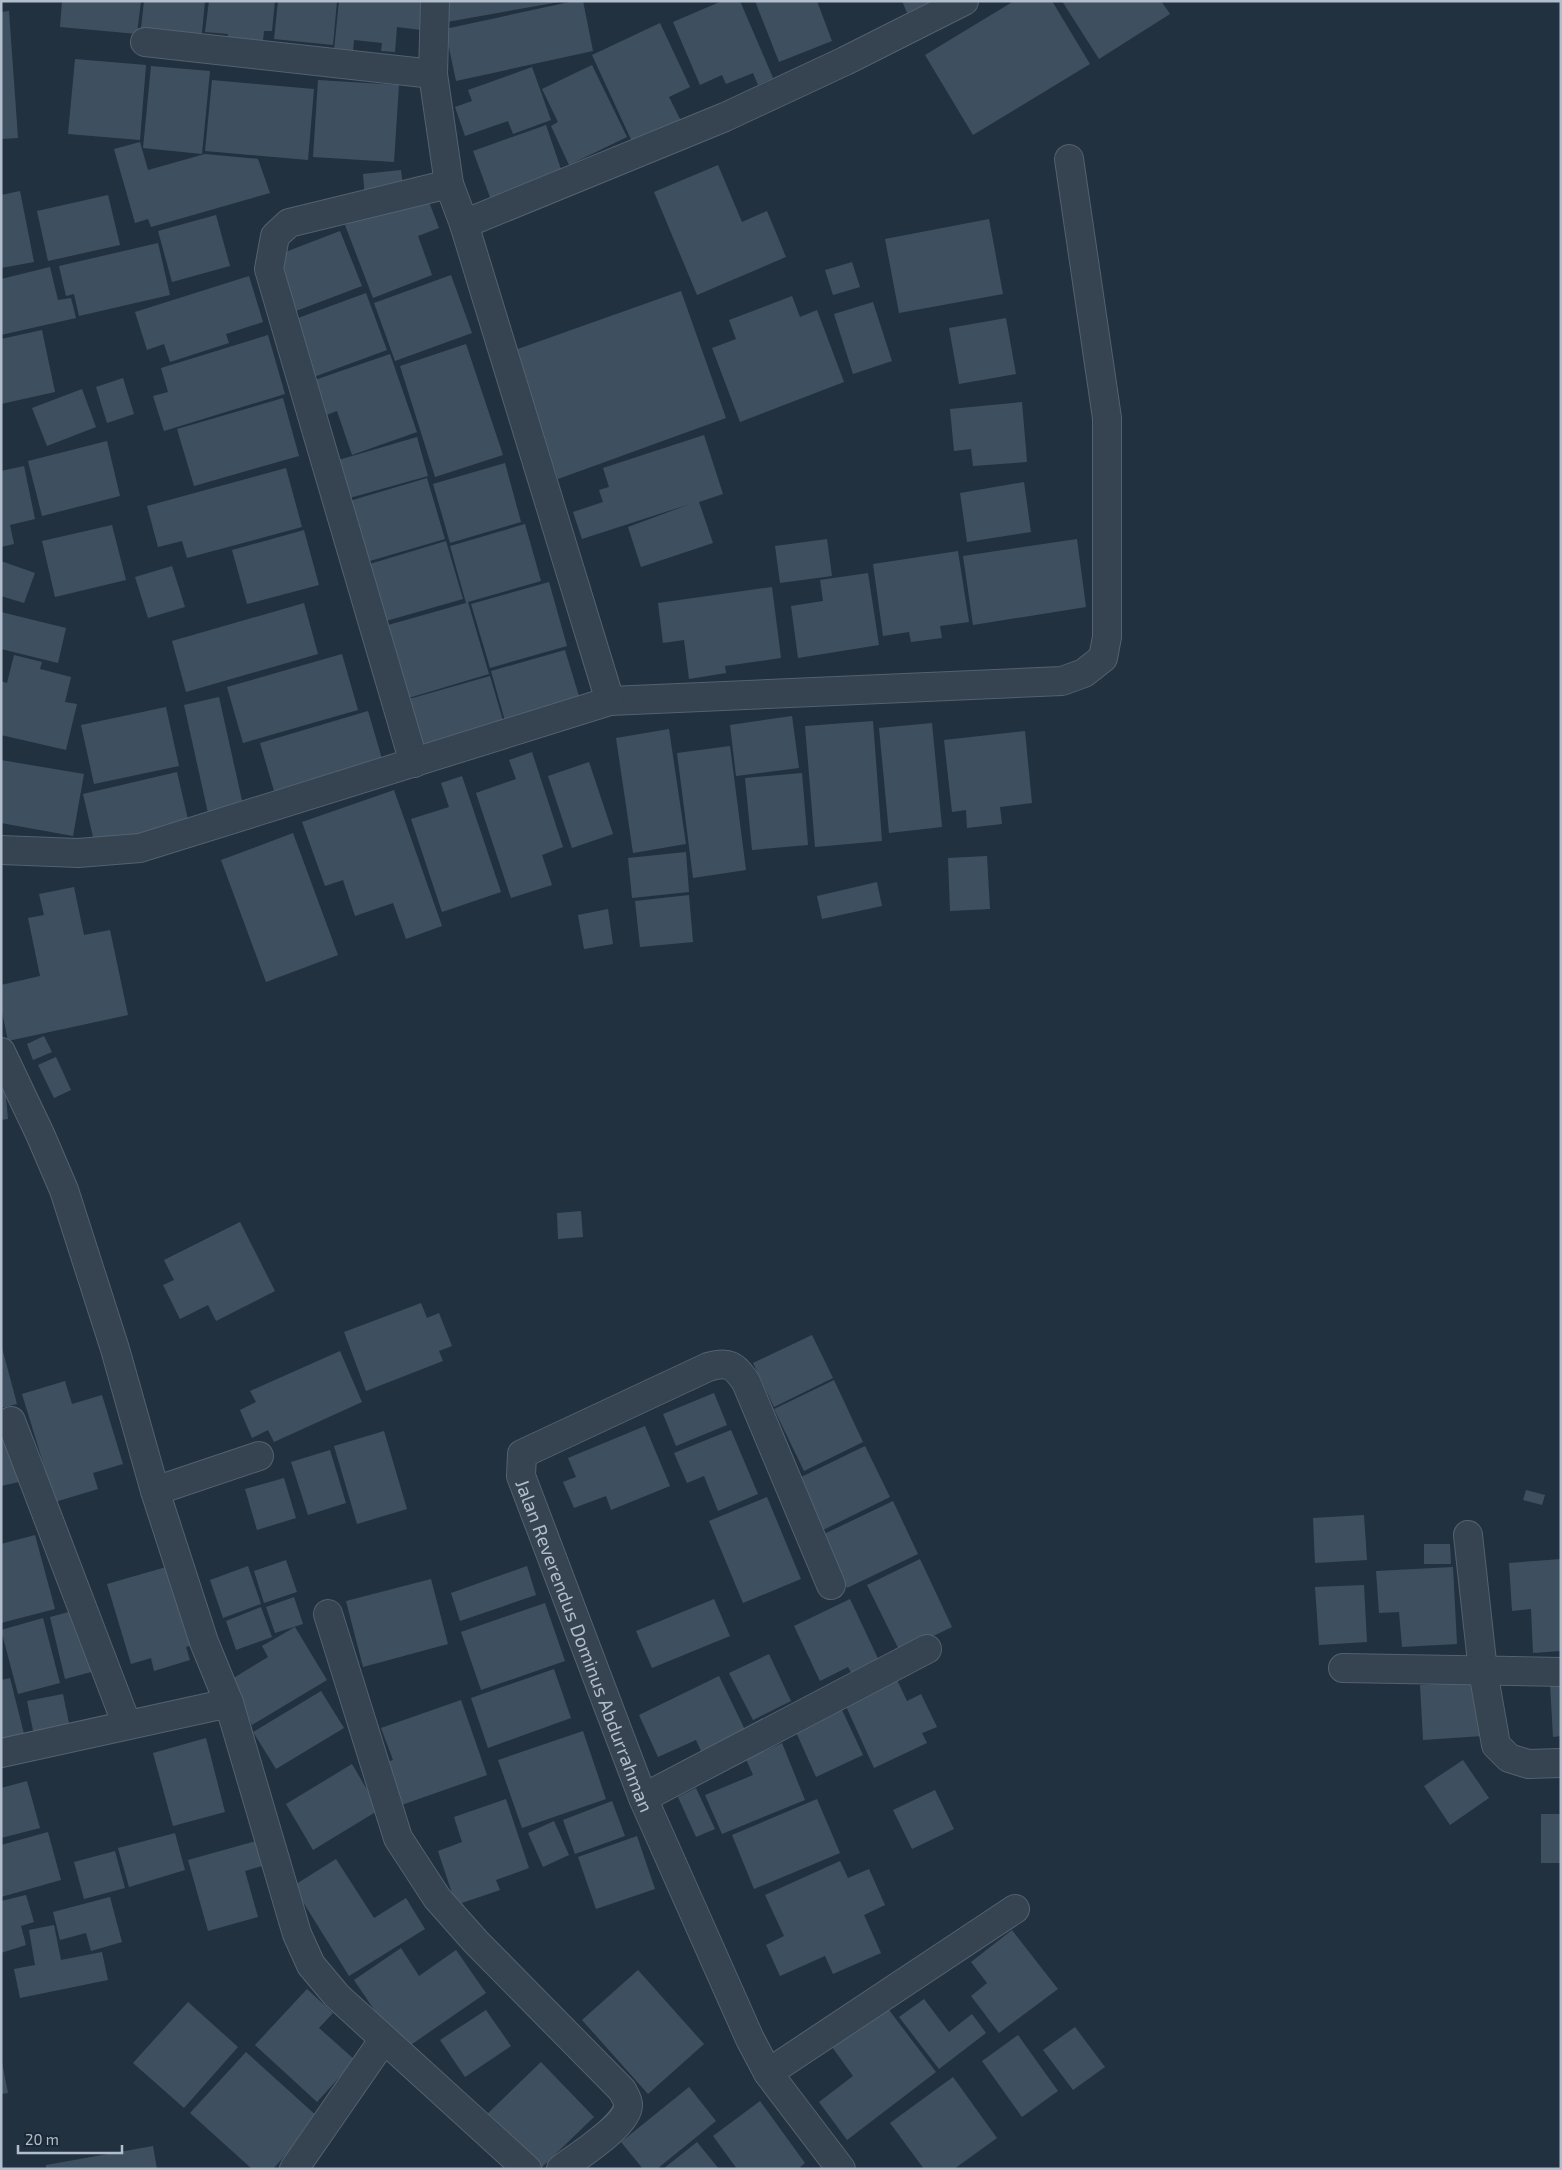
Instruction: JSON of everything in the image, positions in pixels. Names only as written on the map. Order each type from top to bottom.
[{"type":"street","points":[[435,1],[433,74],[449,184],[464,224],[610,701]]},
{"type":"street","points":[[464,224],[725,118],[846,61],[964,1]]},
{"type":"street","points":[[145,42],[433,74]]},
{"type":"street","points":[[1,850],[78,853],[140,848],[610,701],[1062,680],[1084,673],[1103,658],[1107,637],[1107,418],[1069,159]]},
{"type":"street","points":[[414,763],[269,269],[275,236],[289,223],[449,184]]},
{"type":"street","points":[[1,1052],[64,1190],[115,1349],[155,1491],[204,1642],[229,1703],[298,1934],[311,1964],[337,1996],[527,2169]]},
{"type":"street","name":"Jalan Reverendus Dominus Abdurrahman","points":[[831,1585],[746,1382],[736,1368],[722,1363],[708,1367],[522,1454],[520,1476],[643,1798],[750,2039],[768,2073],[841,2169]]},
{"type":"street","points":[[11,1421],[127,1725]]},
{"type":"street","points":[[155,1491],[260,1456]]},
{"type":"street","points":[[1468,1535],[1482,1671],[1496,1745],[1509,1758],[1528,1764],[1561,1762]]},
{"type":"street","points":[[328,1614],[398,1838],[437,1898],[476,1942],[622,2090],[628,2104],[626,2116],[561,2169]]},
{"type":"street","points":[[643,1798],[927,1649]]},
{"type":"street","points":[[1343,1668],[1561,1672]]},
{"type":"street","points":[[1,1753],[229,1703]]},
{"type":"street","points":[[768,2073],[1015,1909]]},
{"type":"street","points":[[294,2169],[384,2040]]},
{"type":"building","points":[[62,1],[141,1],[137,34],[60,27]]},
{"type":"building","points":[[144,1],[205,1],[201,43],[140,37]]},
{"type":"building","points":[[209,1],[275,1],[272,31],[264,31],[262,49],[227,46],[228,34],[205,32]]},
{"type":"building","points":[[278,1],[337,1],[333,45],[274,39]]},
{"type":"building","points":[[339,1],[424,1],[421,30],[397,27],[395,52],[381,51],[382,43],[354,40],[353,52],[334,50]]},
{"type":"building","points":[[444,1],[559,1],[559,2],[447,22]]},
{"type":"building","points":[[574,1],[583,1],[593,51],[456,81],[445,29]]},
{"type":"building","points":[[722,1],[740,1],[773,78],[758,85],[753,73],[726,84],[722,75],[700,85],[673,22]]},
{"type":"building","points":[[755,1],[817,1],[832,41],[779,62]]},
{"type":"building","points":[[902,1],[932,1],[907,13]]},
{"type":"building","points":[[1014,1],[1052,1],[1090,64],[973,135],[925,55]]},
{"type":"building","points":[[1062,1],[1161,1],[1170,14],[1099,59]]},
{"type":"building","points":[[9,11],[18,138],[1,139],[1,12]]},
{"type":"building","points":[[660,23],[690,87],[669,97],[682,123],[634,146],[592,55]]},
{"type":"building","points":[[75,59],[146,65],[140,140],[68,134]]},
{"type":"building","points":[[592,65],[627,137],[569,165],[551,126],[558,122],[542,89]]},
{"type":"building","points":[[151,66],[210,71],[202,154],[143,148]]},
{"type":"building","points":[[532,67],[551,120],[513,134],[508,121],[465,136],[455,107],[472,101],[468,90]]},
{"type":"building","points":[[212,80],[314,89],[308,160],[205,151]]},
{"type":"building","points":[[318,80],[399,85],[394,162],[313,157]]},
{"type":"building","points":[[546,125],[563,175],[491,200],[473,151]]},
{"type":"building","points":[[140,142],[148,170],[205,154],[258,159],[270,193],[151,227],[148,219],[135,223],[114,149]]},
{"type":"building","points":[[718,165],[742,222],[767,211],[786,257],[697,295],[654,192]]},
{"type":"building","points":[[401,170],[404,194],[365,199],[363,174]]},
{"type":"building","points":[[20,191],[34,262],[1,268],[1,195]]},
{"type":"building","points":[[426,194],[439,228],[418,236],[432,275],[373,298],[345,225]]},
{"type":"building","points":[[108,195],[120,245],[48,261],[37,211]]},
{"type":"building","points":[[216,215],[230,266],[172,282],[158,231]]},
{"type":"building","points":[[989,219],[1003,294],[899,313],[885,239]]},
{"type":"building","points":[[340,231],[362,286],[296,311],[275,256]]},
{"type":"building","points":[[158,243],[170,295],[79,316],[74,294],[66,296],[59,266]]},
{"type":"building","points":[[852,262],[860,287],[833,295],[825,270]]},
{"type":"building","points":[[50,267],[58,300],[71,298],[76,318],[1,335],[1,279]]},
{"type":"building","points":[[451,275],[472,333],[395,361],[374,303]]},
{"type":"building","points":[[249,276],[263,322],[226,334],[229,343],[170,362],[164,344],[147,350],[135,312]]},
{"type":"building","points":[[681,291],[726,418],[558,479],[512,351]]},
{"type":"building","points":[[366,293],[387,350],[311,378],[290,321]]},
{"type":"building","points":[[792,296],[800,317],[817,310],[844,382],[740,422],[712,348],[736,339],[729,320]]},
{"type":"building","points":[[873,302],[892,361],[853,374],[834,314]]},
{"type":"building","points":[[1006,318],[1016,374],[959,384],[949,328]]},
{"type":"building","points":[[42,330],[55,392],[1,404],[1,339]]},
{"type":"building","points":[[268,335],[285,394],[164,431],[153,396],[168,392],[161,368]]},
{"type":"building","points":[[466,344],[503,455],[435,477],[400,366]]},
{"type":"building","points":[[390,354],[417,432],[352,455],[337,411],[321,417],[309,382]]},
{"type":"building","points":[[123,378],[134,414],[107,423],[96,387]]},
{"type":"building","points":[[82,389],[96,427],[47,446],[32,408]]},
{"type":"building","points":[[283,398],[299,456],[194,486],[177,429]]},
{"type":"building","points":[[1022,402],[1027,462],[973,466],[971,449],[954,451],[950,409]]},
{"type":"building","points":[[704,435],[723,494],[699,502],[713,543],[641,567],[628,527],[690,504],[582,539],[573,512],[603,502],[599,490],[609,487],[603,468]]},
{"type":"building","points":[[417,437],[428,476],[346,499],[335,461]]},
{"type":"building","points":[[107,441],[120,496],[42,516],[28,461]]},
{"type":"building","points":[[505,463],[521,522],[450,543],[433,484]]},
{"type":"building","points":[[24,466],[35,519],[10,525],[14,544],[1,547],[1,471]]},
{"type":"building","points":[[286,468],[302,527],[187,558],[182,541],[158,547],[147,506]]},
{"type":"building","points":[[427,478],[445,539],[363,563],[346,502]]},
{"type":"building","points":[[1024,482],[1031,532],[967,542],[960,493]]},
{"type":"building","points":[[525,524],[541,581],[468,602],[489,674],[402,700],[381,627],[466,603],[450,546]]},
{"type":"building","points":[[112,525],[126,580],[55,597],[42,541]]},
{"type":"building","points":[[304,530],[319,585],[247,604],[232,550]]},
{"type":"building","points":[[827,539],[832,576],[780,583],[775,546]]},
{"type":"building","points":[[1077,539],[1086,607],[973,625],[963,556]]},
{"type":"building","points":[[446,541],[463,599],[379,623],[363,566]]},
{"type":"building","points":[[958,551],[969,622],[940,626],[942,638],[911,642],[909,632],[883,636],[873,564]]},
{"type":"building","points":[[1,561],[35,573],[24,603],[1,596]]},
{"type":"building","points":[[172,566],[185,607],[148,618],[135,577]]},
{"type":"building","points":[[868,573],[879,645],[798,658],[791,606],[823,601],[820,580]]},
{"type":"building","points":[[549,582],[567,646],[490,668],[471,604]]},
{"type":"building","points":[[772,587],[781,658],[725,666],[726,673],[689,679],[684,640],[663,643],[658,603]]},
{"type":"building","points":[[304,603],[318,654],[186,692],[172,641]]},
{"type":"building","points":[[1,612],[66,628],[58,663],[1,649]]},
{"type":"building","points":[[565,650],[582,706],[507,728],[491,671]]},
{"type":"building","points":[[342,654],[358,710],[243,743],[227,687]]},
{"type":"building","points":[[14,655],[42,662],[40,669],[71,677],[65,702],[77,704],[66,750],[1,735],[1,681],[7,683]]},
{"type":"building","points":[[490,676],[506,731],[418,757],[402,701]]},
{"type":"building","points":[[219,697],[243,805],[208,813],[184,705]]},
{"type":"building","points":[[166,707],[179,766],[94,784],[81,725]]},
{"type":"building","points":[[368,711],[385,769],[277,801],[260,743]]},
{"type":"building","points":[[792,716],[799,768],[736,776],[730,725]]},
{"type":"building","points":[[873,721],[882,841],[815,847],[805,726]]},
{"type":"building","points":[[932,723],[942,827],[889,833],[879,728]]},
{"type":"building","points":[[669,729],[686,844],[633,853],[616,738]]},
{"type":"building","points":[[1025,731],[1032,803],[1000,807],[1002,824],[967,828],[966,810],[952,812],[944,740]]},
{"type":"building","points":[[730,746],[746,870],[693,878],[677,753]]},
{"type":"building","points":[[532,752],[563,847],[542,855],[552,885],[511,898],[476,793],[516,779],[509,760]]},
{"type":"building","points":[[1,760],[84,774],[73,836],[1,823]]},
{"type":"building","points":[[589,762],[613,834],[572,848],[548,776]]},
{"type":"building","points":[[177,772],[190,828],[96,850],[83,794]]},
{"type":"building","points":[[802,773],[808,845],[752,850],[745,778]]},
{"type":"building","points":[[462,776],[501,892],[442,912],[411,819],[449,807],[441,783]]},
{"type":"building","points":[[394,790],[442,926],[406,939],[393,903],[355,916],[343,880],[325,886],[302,822]]},
{"type":"building","points":[[293,833],[338,955],[266,982],[221,860]]},
{"type":"building","points":[[686,852],[689,892],[632,898],[628,858]]},
{"type":"building","points":[[987,856],[990,909],[950,911],[948,858]]},
{"type":"building","points":[[877,882],[882,906],[822,919],[817,896]]},
{"type":"building","points":[[74,887],[84,935],[110,930],[128,1015],[8,1041],[1,1007],[1,985],[40,976],[28,918],[44,915],[39,894]]},
{"type":"building","points":[[689,895],[693,942],[640,947],[635,901]]},
{"type":"building","points":[[608,909],[613,944],[584,949],[578,915]]},
{"type":"building","points":[[44,1036],[52,1052],[33,1060],[27,1044]]},
{"type":"building","points":[[56,1057],[71,1090],[54,1098],[38,1065]]},
{"type":"building","points":[[5,1087],[8,1119],[1,1120],[1,1088]]},
{"type":"building","points":[[581,1211],[583,1237],[558,1239],[557,1213]]},
{"type":"building","points":[[240,1222],[275,1291],[216,1321],[208,1305],[180,1319],[163,1285],[174,1280],[164,1260]]},
{"type":"building","points":[[421,1303],[427,1318],[439,1313],[452,1346],[439,1351],[443,1361],[366,1391],[344,1332]]},
{"type":"building","points":[[812,1335],[833,1378],[774,1407],[753,1363]]},
{"type":"building","points":[[1,1344],[17,1404],[1,1408]]},
{"type":"building","points":[[340,1351],[362,1402],[274,1442],[268,1430],[252,1438],[240,1410],[256,1402],[250,1391]]},
{"type":"building","points":[[834,1380],[863,1442],[804,1471],[774,1409]]},
{"type":"building","points":[[65,1381],[72,1404],[102,1395],[123,1464],[93,1473],[98,1489],[55,1502],[22,1394]]},
{"type":"building","points":[[714,1393],[727,1425],[676,1446],[663,1414]]},
{"type":"building","points":[[645,1426],[670,1486],[611,1510],[606,1496],[574,1508],[563,1482],[576,1477],[568,1458]]},
{"type":"building","points":[[731,1430],[758,1494],[718,1511],[704,1476],[687,1483],[674,1453]]},
{"type":"building","points":[[384,1431],[407,1509],[357,1524],[334,1446]]},
{"type":"building","points":[[7,1435],[19,1482],[1,1486],[1,1436]]},
{"type":"building","points":[[865,1446],[890,1497],[819,1532],[795,1480]]},
{"type":"building","points":[[330,1450],[346,1503],[308,1515],[291,1462]]},
{"type":"building","points":[[284,1478],[296,1518],[257,1530],[245,1489]]},
{"type":"building","points":[[1526,1490],[1545,1495],[1542,1505],[1523,1500]]},
{"type":"building","points":[[767,1497],[801,1579],[743,1603],[709,1521]]},
{"type":"building","points":[[893,1501],[918,1554],[847,1588],[822,1535]]},
{"type":"building","points":[[1364,1515],[1367,1560],[1315,1563],[1313,1518]]},
{"type":"building","points":[[35,1535],[55,1609],[1,1623],[1,1544]]},
{"type":"building","points":[[1424,1544],[1450,1544],[1451,1564],[1424,1564]]},
{"type":"building","points":[[920,1559],[952,1627],[900,1652],[867,1585]]},
{"type":"building","points":[[1561,1559],[1561,1651],[1533,1653],[1531,1609],[1512,1611],[1509,1563]]},
{"type":"building","points":[[286,1560],[297,1592],[264,1603],[254,1571]]},
{"type":"building","points":[[173,1565],[196,1644],[186,1647],[190,1660],[154,1671],[151,1658],[131,1664],[107,1584]]},
{"type":"building","points":[[248,1566],[261,1604],[223,1618],[210,1580]]},
{"type":"building","points":[[527,1566],[536,1595],[460,1621],[451,1593]]},
{"type":"building","points":[[1453,1567],[1457,1644],[1402,1647],[1399,1612],[1379,1613],[1376,1571]]},
{"type":"building","points":[[431,1579],[448,1644],[363,1667],[346,1601]]},
{"type":"building","points":[[1364,1585],[1367,1642],[1319,1645],[1315,1587]]},
{"type":"building","points":[[294,1597],[303,1624],[275,1633],[266,1607]]},
{"type":"building","points":[[714,1599],[730,1636],[652,1668],[636,1631]]},
{"type":"building","points":[[850,1599],[881,1665],[854,1678],[848,1667],[820,1681],[794,1626]]},
{"type":"building","points":[[545,1603],[565,1661],[481,1690],[461,1632]]},
{"type":"building","points":[[261,1607],[272,1637],[236,1650],[226,1621]]},
{"type":"building","points":[[80,1609],[95,1671],[65,1679],[50,1617]]},
{"type":"building","points":[[43,1618],[60,1683],[18,1694],[1,1630]]},
{"type":"building","points":[[295,1627],[327,1680],[252,1725],[227,1682],[268,1657],[262,1646]]},
{"type":"building","points":[[769,1654],[791,1701],[753,1720],[729,1673]]},
{"type":"building","points":[[554,1669],[571,1718],[488,1748],[471,1698]]},
{"type":"building","points":[[719,1676],[746,1732],[702,1753],[696,1740],[658,1757],[639,1715]]},
{"type":"building","points":[[10,1678],[24,1734],[1,1740],[1,1680]]},
{"type":"building","points":[[897,1680],[907,1701],[921,1694],[937,1727],[922,1733],[927,1743],[874,1768],[845,1704]]},
{"type":"building","points":[[1480,1682],[1483,1736],[1423,1740],[1420,1685]]},
{"type":"building","points":[[1550,1684],[1561,1684],[1561,1736],[1553,1737]]},
{"type":"building","points":[[321,1691],[344,1728],[276,1769],[253,1732]]},
{"type":"building","points":[[63,1694],[71,1733],[35,1740],[27,1701]]},
{"type":"building","points":[[461,1700],[487,1775],[396,1807],[381,1764],[393,1760],[381,1728]]},
{"type":"building","points":[[842,1710],[863,1755],[816,1777],[796,1732]]},
{"type":"building","points":[[583,1731],[606,1799],[522,1828],[498,1760]]},
{"type":"building","points":[[206,1738],[225,1812],[173,1826],[153,1753]]},
{"type":"building","points":[[782,1743],[805,1800],[722,1834],[705,1795],[753,1775],[746,1759]]},
{"type":"building","points":[[1463,1760],[1489,1798],[1450,1825],[1424,1786]]},
{"type":"building","points":[[352,1764],[379,1810],[313,1850],[286,1804]]},
{"type":"building","points":[[27,1781],[40,1828],[1,1838],[1,1788]]},
{"type":"building","points":[[696,1788],[715,1829],[696,1837],[678,1797]]},
{"type":"building","points":[[935,1790],[954,1829],[912,1849],[893,1810]]},
{"type":"building","points":[[506,1799],[529,1868],[496,1880],[500,1890],[456,1905],[438,1851],[462,1842],[454,1817]]},
{"type":"building","points":[[817,1799],[840,1853],[754,1889],[732,1835]]},
{"type":"building","points":[[612,1801],[625,1836],[575,1854],[563,1820]]},
{"type":"building","points":[[1541,1814],[1561,1814],[1561,1863],[1541,1863]]},
{"type":"building","points":[[554,1821],[569,1855],[543,1867],[528,1833]]},
{"type":"building","points":[[48,1832],[61,1880],[1,1897],[1,1845]]},
{"type":"building","points":[[175,1833],[185,1870],[129,1887],[118,1848]]},
{"type":"building","points":[[637,1836],[655,1889],[596,1909],[578,1857]]},
{"type":"building","points":[[256,1841],[262,1866],[245,1871],[258,1917],[208,1931],[188,1860]]},
{"type":"building","points":[[115,1851],[125,1888],[84,1899],[74,1862]]},
{"type":"building","points":[[336,1859],[374,1918],[406,1898],[425,1929],[349,1976],[293,1886]]},
{"type":"building","points":[[840,1861],[848,1878],[869,1869],[885,1905],[864,1915],[881,1953],[833,1974],[825,1956],[780,1976],[766,1945],[784,1936],[765,1895]]},
{"type":"building","points":[[26,1895],[34,1922],[21,1926],[26,1945],[1,1953],[1,1901]]},
{"type":"building","points":[[110,1897],[122,1942],[91,1951],[86,1933],[60,1940],[53,1912]]},
{"type":"building","points":[[54,1925],[61,1960],[102,1952],[108,1980],[20,1998],[14,1969],[35,1965],[29,1930]]},
{"type":"building","points":[[1012,1930],[1058,1989],[999,2033],[971,1996],[987,1983],[971,1962]]},
{"type":"building","points":[[401,1948],[419,1976],[456,1950],[486,1993],[402,2051],[354,1980]]},
{"type":"building","points":[[638,1970],[704,2044],[648,2094],[582,2020]]},
{"type":"building","points":[[307,1989],[333,2013],[319,2028],[355,2060],[317,2102],[255,2045]]},
{"type":"building","points":[[924,1999],[949,2032],[972,2014],[986,2033],[939,2069],[899,2017]]},
{"type":"building","points":[[188,2002],[238,2047],[184,2108],[133,2063]]},
{"type":"building","points":[[886,2006],[936,2072],[847,2140],[819,2102],[853,2076],[832,2047]]},
{"type":"building","points":[[486,2010],[511,2046],[465,2077],[440,2040]]},
{"type":"building","points":[[1075,2027],[1105,2067],[1073,2090],[1043,2050]]},
{"type":"building","points":[[1018,2035],[1058,2091],[1022,2117],[982,2061]]},
{"type":"building","points":[[246,2052],[319,2118],[273,2169],[252,2169],[190,2113]]},
{"type":"building","points":[[1,2057],[8,2093],[1,2094]]},
{"type":"building","points":[[541,2062],[594,2117],[540,2169],[483,2118]]},
{"type":"building","points":[[953,2077],[997,2138],[954,2169],[924,2169],[890,2123]]},
{"type":"building","points":[[689,2087],[716,2121],[657,2169],[643,2169],[621,2142]]},
{"type":"building","points":[[760,2101],[805,2163],[798,2169],[737,2169],[713,2136]]},
{"type":"building","points":[[697,2142],[719,2169],[663,2169]]},
{"type":"building","points":[[153,2146],[157,2169],[46,2169],[46,2165]]}]
